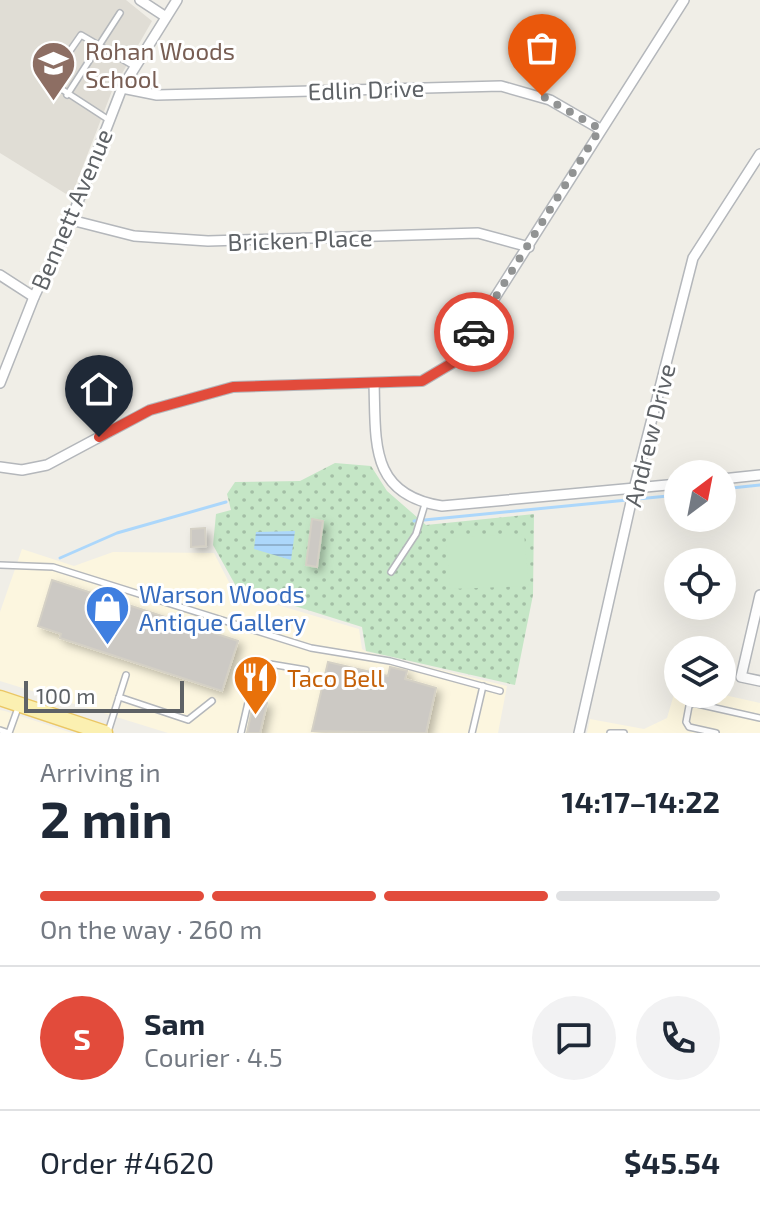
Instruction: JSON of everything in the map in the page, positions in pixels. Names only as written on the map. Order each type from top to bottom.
[{"type":"main road","points":[[0,698],[107,733]]},
{"type":"street","points":[[140,0],[166,17]]},
{"type":"street","name":"Bennett Avenue","points":[[0,383],[34,297],[71,220],[122,88],[177,0]]},
{"type":"street","points":[[0,467],[22,470],[47,465],[150,410],[233,387],[422,381],[454,362],[529,247],[679,2]]},
{"type":"street","name":"Edlin Drive","points":[[122,88],[157,95],[501,86],[550,100],[600,129]]},
{"type":"street","name":"Andrew Drive","points":[[579,733],[633,496],[693,258],[760,154]]},
{"type":"street","name":"Bricken Place","points":[[71,220],[134,236],[208,241],[478,233],[529,247]]},
{"type":"street","points":[[0,275],[34,297]]},
{"type":"street","points":[[374,383],[377,454],[384,472],[397,489],[425,504],[442,506],[633,496],[664,488]]},
{"type":"street","points":[[736,478],[760,475]]},
{"type":"street","points":[[760,595],[741,677],[760,681]]},
{"type":"lane","points":[[67,95],[120,13]]},
{"type":"lane","points":[[109,120],[49,81],[77,37],[84,36],[135,66]]},
{"type":"lane","points":[[391,572],[416,534],[425,504]]},
{"type":"lane","points":[[0,565],[53,567],[311,648],[390,661],[500,691]]},
{"type":"lane","points":[[241,733],[250,694],[270,664],[306,670]]},
{"type":"lane","points":[[107,733],[126,675]]},
{"type":"lane","points":[[472,733],[483,686]]},
{"type":"lane","points":[[119,697],[188,720],[212,701]]},
{"type":"lane","points":[[716,733],[689,727],[686,722],[689,706],[693,703],[760,718]]},
{"type":"lane","points":[[0,730],[9,733],[19,704]]},
{"type":"lane","points":[[610,733],[624,733]]},
{"type":"shaded area","name":"Rohan Woods School","points":[[0,0],[126,0],[152,21],[112,91],[71,197],[0,153]]},
{"type":"shaded area","points":[[22,549],[74,566],[113,552],[214,553],[234,592],[359,629],[362,649],[367,652],[507,686],[498,733],[168,733],[0,681],[0,612]]},
{"type":"shaded area","points":[[736,698],[760,703],[760,733],[587,733],[590,719],[644,729],[667,718],[670,708],[736,708]]},
{"type":"shaded area","points":[[0,710],[5,711],[72,733],[0,733]]},
{"type":"green space","points":[[335,463],[371,466],[387,491],[426,525],[534,514],[533,595],[515,685],[366,651],[362,627],[237,588],[213,545],[216,514],[231,510],[227,494],[235,482],[300,481]]},
{"type":"green space","points":[[524,534],[529,586],[450,589],[446,538]]},
{"type":"water","points":[[295,531],[291,560],[254,549],[256,532]]},
{"type":"building","points":[[312,519],[323,521],[317,567],[306,565]]},
{"type":"building","points":[[205,528],[206,546],[191,547],[191,529]]},
{"type":"building","points":[[52,580],[238,641],[222,691],[60,638],[61,634],[38,626]]},
{"type":"building","points":[[328,662],[388,676],[390,667],[407,671],[405,679],[436,688],[426,733],[312,731]]},
{"type":"building","name":"Taco Bell","points":[[254,700],[267,703],[260,733],[247,733]]},
{"type":"waterway","points":[[736,488],[760,485]]},
{"type":"waterway","points":[[414,521],[664,496]]},
{"type":"waterway","points":[[60,558],[117,533],[226,502]]},
{"type":"way so far","points":[[474,332],[600,129],[542,96]]},
{"type":"place","name":"Rohan Woods School","points":[[54,103]]},
{"type":"place","name":"Warson Woods Antique Gallery","points":[[108,646]]},
{"type":"place","name":"Taco Bell","points":[[256,716]]},
{"type":"route","points":[[99,437],[150,410],[233,387],[422,381],[454,362],[474,332]]}]
